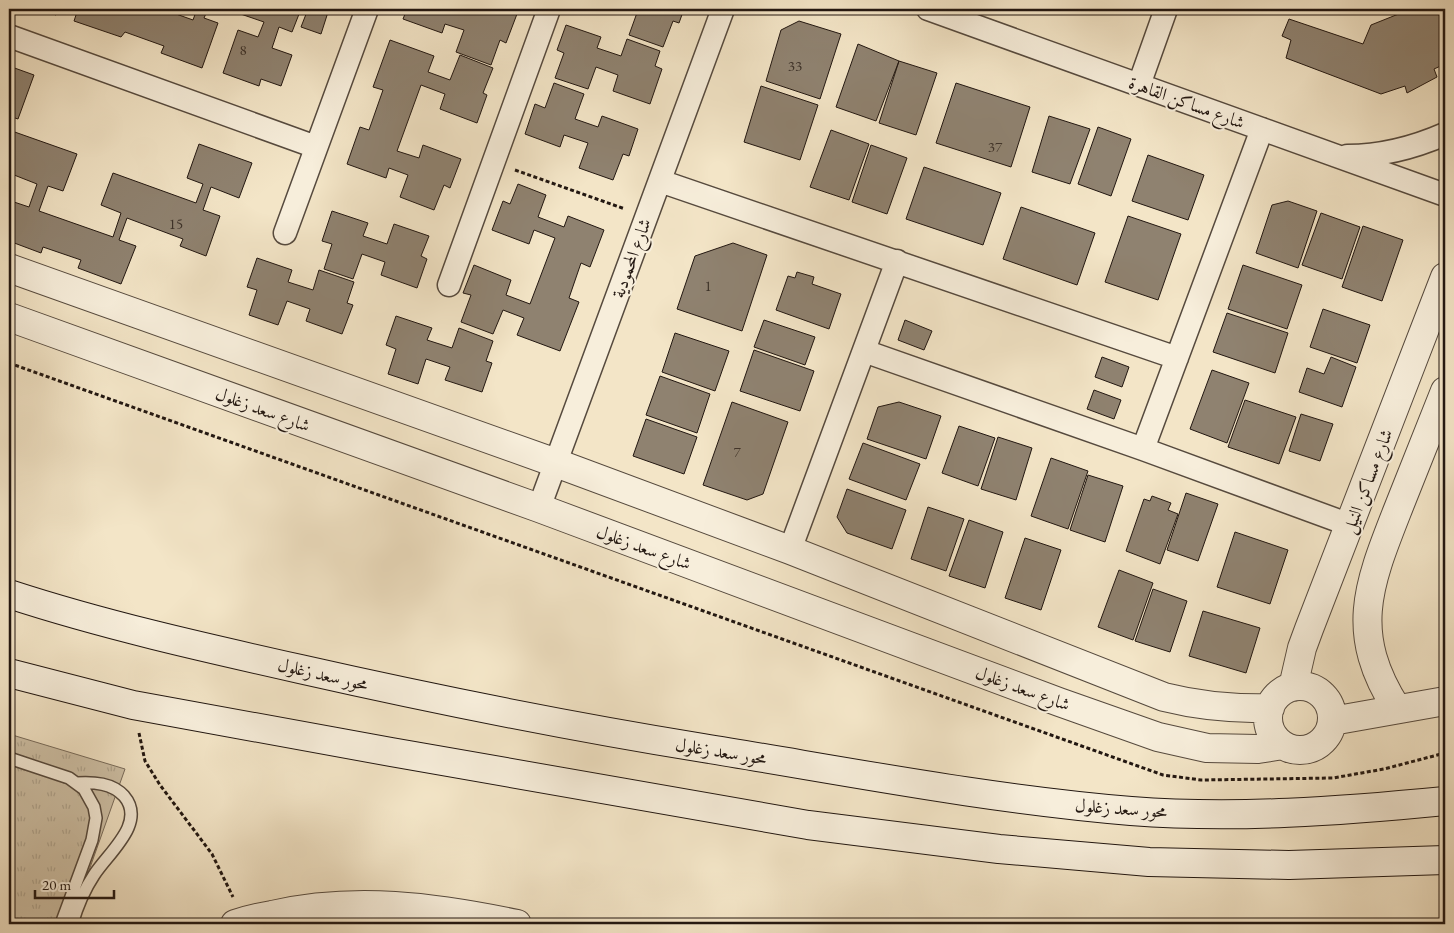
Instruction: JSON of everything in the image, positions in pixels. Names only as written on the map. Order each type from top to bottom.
[{"type":"street","points":[[285,232],[367,9]]},
{"type":"street","points":[[449,286],[549,9]]},
{"type":"street","name":"شارع المحمودية","points":[[539,508],[724,9]]},
{"type":"street","name":"شارع مساكن القاهرة","points":[[928,9],[1445,195]]},
{"type":"street","points":[[1139,85],[1166,9]]},
{"type":"street","points":[[9,36],[316,147]]},
{"type":"street","points":[[1143,449],[1262,129]]},
{"type":"street","points":[[1336,156],[1365,156],[1395,152],[1424,144],[1445,134]]},
{"type":"street","points":[[660,180],[1177,358]]},
{"type":"street","points":[[790,550],[897,261]]},
{"type":"street","points":[[9,268],[556,463],[790,550],[1164,697],[1216,707],[1270,708]]},
{"type":"street","name":"شارع مساكن النيل","points":[[1293,687],[1305,642],[1445,277]]},
{"type":"street","name":"شارع سعد زغلول","points":[[9,318],[539,508],[1158,737],[1207,748],[1258,749],[1283,746]]},
{"type":"street","points":[[864,351],[1143,449],[1350,525]]},
{"type":"street","points":[[1397,709],[1377,673],[1371,654],[1367,612],[1370,592],[1381,552],[1445,391]]},
{"type":"street","name":"محور سعد زغلول","points":[[9,594],[52,608],[236,655],[423,697],[610,733],[991,796],[1132,811],[1232,814],[1337,811],[1445,801]]},
{"type":"street","points":[[1060,702],[1074,662]]},
{"type":"street","points":[[9,673],[133,705],[808,825],[999,849],[1149,862],[1289,865],[1445,860]]},
{"type":"street","points":[[1303,686],[1321,694],[1329,706],[1332,721],[1329,732],[1324,740],[1314,747],[1304,750],[1294,750],[1283,746],[1270,729],[1268,718],[1275,698],[1283,691],[1293,687],[1303,686]]},
{"type":"street","points":[[1332,721],[1445,701]]},
{"type":"street","points":[[235,924],[292,910],[333,906],[383,905],[424,907],[517,924]]},
{"type":"lane","points":[[9,758],[69,778],[77,783],[90,797],[94,808],[96,818],[95,830],[61,924]]},
{"type":"lane","points":[[72,924],[87,886],[126,833],[131,822],[132,813],[129,802],[111,787],[92,782],[77,783]]},
{"type":"path","points":[[494,162],[646,217]]},
{"type":"path","points":[[9,363],[1163,775],[1200,780],[1334,778],[1378,770],[1445,753]]},
{"type":"path","points":[[145,761],[160,785],[212,854],[230,888]]},
{"type":"green space","points":[[9,734],[125,769],[70,924],[9,924]]},
{"type":"building","points":[[38,9],[59,9],[56,15]]},
{"type":"building","points":[[78,9],[162,9],[193,20],[197,9],[208,9],[204,18],[218,23],[202,68],[161,53],[164,46],[125,32],[121,37],[74,21]]},
{"type":"building","points":[[226,9],[301,9],[292,32],[279,27],[272,48],[292,55],[281,86],[261,79],[259,86],[223,73],[238,30],[258,37],[264,22]]},
{"type":"building","points":[[308,9],[329,9],[321,34],[301,27]]},
{"type":"building","points":[[407,9],[461,9],[475,14],[477,9],[503,9],[517,14],[506,43],[500,40],[491,65],[456,52],[464,30],[445,24],[442,33],[403,19]]},
{"type":"building","points":[[596,9],[612,9],[610,14]]},
{"type":"building","points":[[634,9],[684,9],[679,23],[673,21],[663,47],[629,35],[638,10]]},
{"type":"building","points":[[1244,9],[1259,9],[1257,14]]},
{"type":"building","points":[[1411,9],[1421,9],[1439,15],[1441,9],[1445,9],[1445,64],[1434,69],[1437,77],[1407,93],[1405,86],[1381,94],[1286,58],[1291,40],[1282,36],[1289,19],[1363,44],[1371,25]]},
{"type":"building","points":[[799,21],[841,34],[820,99],[766,81],[781,30]]},
{"type":"building","points":[[566,25],[601,37],[597,48],[621,56],[627,39],[660,51],[655,66],[662,69],[650,104],[613,91],[618,75],[596,67],[588,89],[555,78],[564,53],[557,50]]},
{"type":"building","points":[[390,40],[434,56],[428,72],[450,80],[460,55],[493,68],[483,93],[487,95],[477,123],[440,109],[445,94],[421,85],[397,151],[419,158],[423,145],[461,159],[450,188],[444,185],[434,210],[400,197],[408,175],[389,168],[386,178],[347,164],[360,127],[369,130],[383,90],[373,87]]},
{"type":"building","points":[[858,44],[899,61],[876,121],[836,107]]},
{"type":"building","points":[[899,61],[937,73],[916,135],[879,123]]},
{"type":"building","points":[[9,66],[34,75],[18,119],[9,116]]},
{"type":"building","points":[[554,83],[584,94],[575,119],[598,127],[602,116],[638,129],[629,156],[623,154],[613,180],[579,168],[588,143],[564,135],[560,147],[525,134],[535,104],[545,108]]},
{"type":"building","points":[[956,83],[1030,107],[1011,167],[936,143]]},
{"type":"building","points":[[761,86],[818,105],[800,160],[744,142]]},
{"type":"building","points":[[1049,116],[1090,129],[1070,184],[1032,172]]},
{"type":"building","points":[[1098,127],[1131,139],[1111,196],[1078,184]]},
{"type":"building","points":[[9,130],[77,154],[63,191],[48,186],[39,211],[113,237],[121,213],[101,205],[113,173],[196,203],[203,184],[187,178],[199,144],[252,163],[239,198],[211,187],[203,210],[220,216],[206,256],[180,246],[183,239],[127,218],[119,240],[136,246],[121,284],[78,268],[81,260],[43,247],[41,253],[9,241],[9,215],[14,202],[29,207],[37,184],[9,173]]},
{"type":"building","points":[[831,130],[869,144],[849,200],[810,187]]},
{"type":"building","points":[[871,145],[907,158],[887,214],[852,202]]},
{"type":"building","points":[[1148,155],[1204,175],[1188,220],[1132,201]]},
{"type":"building","points":[[924,167],[1001,193],[983,245],[906,219]]},
{"type":"building","points":[[518,184],[546,195],[538,217],[564,227],[568,216],[604,230],[590,267],[581,263],[569,298],[579,302],[560,351],[517,335],[524,318],[503,310],[493,334],[461,322],[471,295],[463,293],[474,265],[511,280],[506,295],[530,304],[555,238],[534,230],[529,244],[492,230],[503,201],[510,204]]},
{"type":"building","points":[[1288,201],[1317,211],[1298,268],[1256,253],[1272,205]]},
{"type":"building","points":[[1021,207],[1095,233],[1077,285],[1003,259]]},
{"type":"building","points":[[332,211],[368,223],[363,236],[387,244],[394,224],[429,236],[421,256],[427,259],[417,288],[381,275],[385,262],[362,254],[353,279],[324,269],[332,244],[322,241]]},
{"type":"building","points":[[1321,213],[1360,227],[1342,279],[1302,265]]},
{"type":"building","points":[[1128,216],[1181,234],[1158,300],[1105,282]]},
{"type":"building","points":[[1363,226],[1403,240],[1382,301],[1342,287]]},
{"type":"building","points":[[733,243],[767,255],[742,331],[677,309],[695,256]]},
{"type":"building","points":[[257,258],[292,270],[288,282],[313,290],[319,270],[354,282],[347,303],[353,305],[342,334],[306,321],[310,309],[287,301],[278,325],[249,315],[257,290],[247,287]]},
{"type":"building","points":[[1243,265],[1302,285],[1287,329],[1228,309]]},
{"type":"building","points":[[797,272],[814,277],[812,284],[841,294],[829,329],[776,310],[788,276],[795,278]]},
{"type":"building","points":[[1323,309],[1370,325],[1357,363],[1310,347]]},
{"type":"building","points":[[1227,313],[1288,333],[1275,373],[1213,352]]},
{"type":"building","points":[[396,316],[432,328],[427,340],[452,348],[459,328],[493,341],[486,361],[492,363],[482,392],[445,380],[450,367],[426,359],[418,384],[388,374],[396,349],[386,345]]},
{"type":"building","points":[[764,320],[815,337],[805,365],[754,347]]},
{"type":"building","points":[[905,320],[932,331],[924,350],[898,340]]},
{"type":"building","points":[[675,333],[729,351],[715,391],[662,372]]},
{"type":"building","points":[[754,350],[814,371],[800,411],[740,391]]},
{"type":"building","points":[[1102,357],[1129,367],[1122,387],[1095,377]]},
{"type":"building","points":[[1331,357],[1356,367],[1342,407],[1299,392],[1307,368],[1324,374]]},
{"type":"building","points":[[1212,370],[1249,383],[1227,443],[1190,429]]},
{"type":"building","points":[[660,376],[710,394],[697,433],[646,415]]},
{"type":"building","points":[[1094,390],[1121,400],[1114,419],[1087,409]]},
{"type":"building","points":[[1245,400],[1296,417],[1279,464],[1228,447]]},
{"type":"building","points":[[732,402],[788,422],[763,494],[747,500],[703,485]]},
{"type":"building","points":[[899,402],[941,416],[926,459],[867,439],[878,407]]},
{"type":"building","points":[[1301,414],[1333,424],[1320,461],[1289,451]]},
{"type":"building","points":[[646,419],[697,437],[684,474],[633,456]]},
{"type":"building","points":[[959,426],[995,438],[978,486],[942,473]]},
{"type":"building","points":[[998,437],[1032,448],[1016,500],[981,489]]},
{"type":"building","points":[[863,443],[920,464],[906,500],[849,479]]},
{"type":"building","points":[[1051,458],[1088,471],[1068,529],[1031,516]]},
{"type":"building","points":[[1088,475],[1123,486],[1105,542],[1070,530]]},
{"type":"building","points":[[847,489],[906,510],[892,549],[847,533],[837,517]]},
{"type":"building","points":[[1186,493],[1218,504],[1198,561],[1167,550]]},
{"type":"building","points":[[1152,496],[1171,503],[1168,510],[1178,514],[1160,564],[1126,551],[1144,499],[1150,501]]},
{"type":"building","points":[[928,507],[964,519],[946,571],[911,559]]},
{"type":"building","points":[[969,520],[1003,532],[985,588],[949,576]]},
{"type":"building","points":[[1235,532],[1288,550],[1270,604],[1217,587]]},
{"type":"building","points":[[1025,538],[1061,550],[1041,610],[1005,598]]},
{"type":"building","points":[[1119,570],[1153,583],[1133,640],[1098,627]]},
{"type":"building","points":[[1153,589],[1187,601],[1170,652],[1135,641]]},
{"type":"building","points":[[1203,611],[1260,628],[1246,673],[1189,656]]}]
